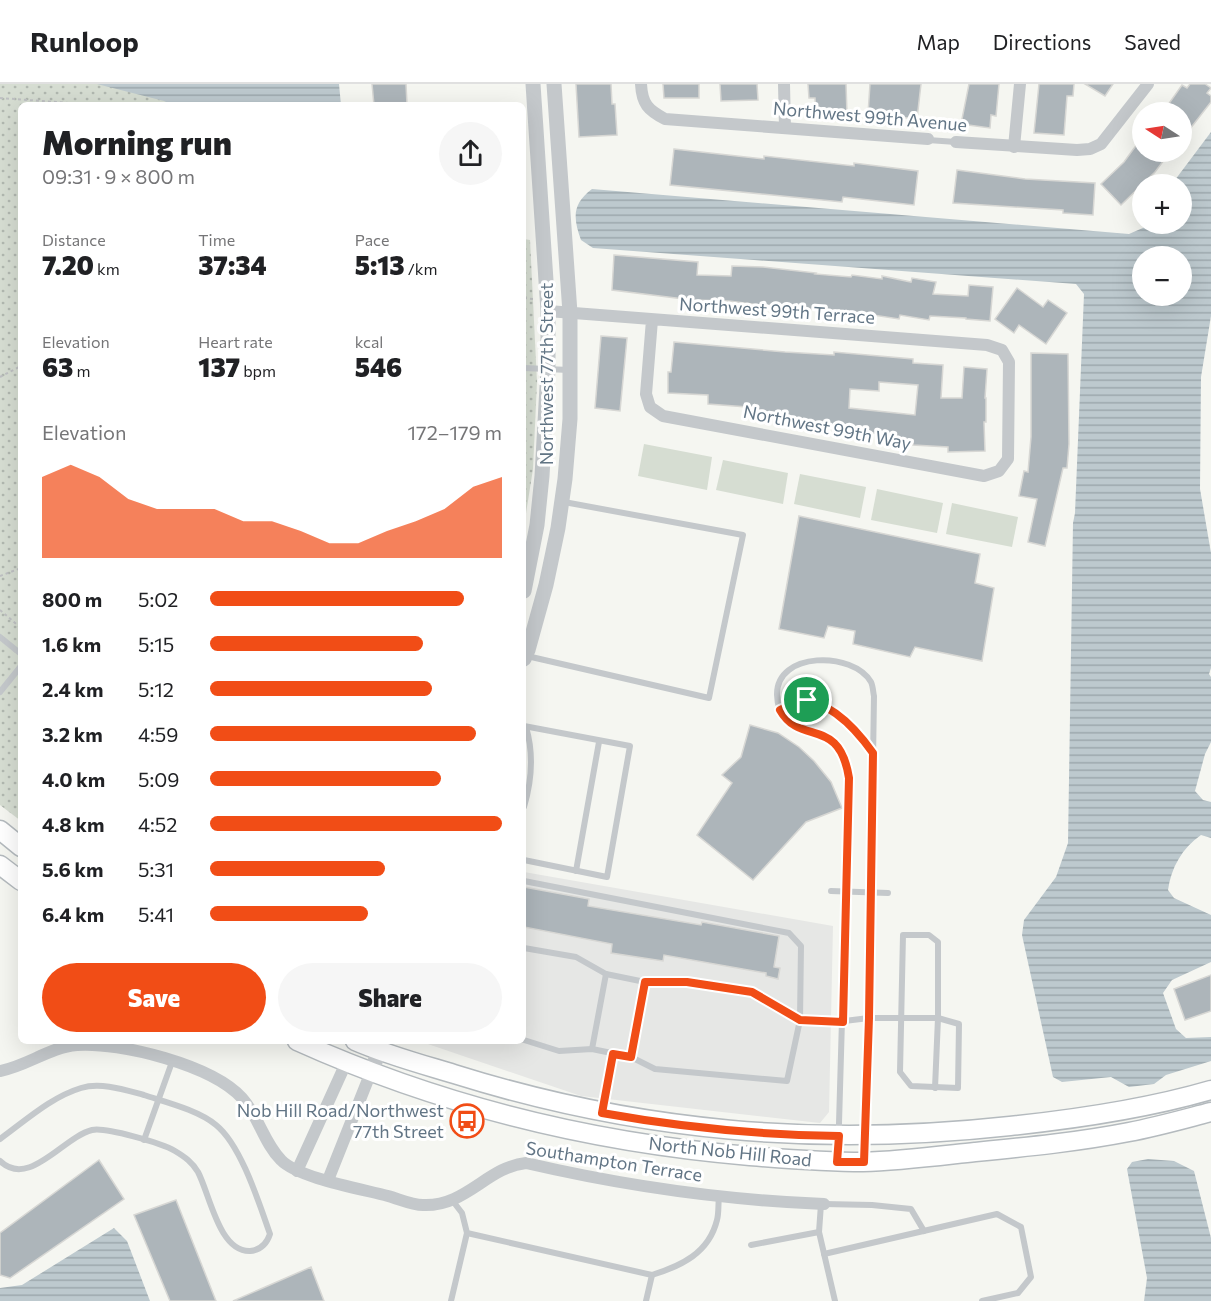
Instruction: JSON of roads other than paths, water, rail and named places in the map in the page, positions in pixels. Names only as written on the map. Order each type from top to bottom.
[{"type":"main road","points":[[0,830],[18,845]]},
{"type":"main road","points":[[0,865],[18,879]]},
{"type":"main road","name":"North Nob Hill Road","points":[[304,1044],[371,1072],[491,1110],[618,1140],[709,1153],[837,1162],[899,1161],[1062,1144],[1130,1132],[1211,1113]]},
{"type":"main road","name":"North Nob Hill Road","points":[[381,1046],[504,1090],[602,1113],[650,1122],[709,1129],[798,1136],[864,1136],[977,1130],[1059,1121],[1211,1090]]},
{"type":"street","name":"Northwest 77th Street","points":[[526,581],[537,525],[548,369],[548,311],[534,84]]},
{"type":"street","name":"Northwest 77th Street","points":[[526,654],[546,585],[562,502],[570,419],[570,313],[555,84]]},
{"type":"street","name":"Northwest 99th Avenue","points":[[641,84],[642,95],[650,111],[665,119],[928,140]]},
{"type":"street","points":[[784,84],[785,128]]},
{"type":"street","points":[[1014,147],[1020,84]]},
{"type":"street","name":"Northwest 99th Avenue","points":[[956,142],[1014,147],[1090,149],[1101,144],[1148,84]]},
{"type":"street","name":"Northwest 99th Terrace","points":[[548,311],[987,345],[1002,350],[1009,362],[1008,459],[999,471]]},
{"type":"street","name":"Northwest 99th Way","points":[[652,320],[646,394],[650,407],[663,416],[984,476],[999,471]]},
{"type":"street","name":"Southampton Terrace","points":[[0,1071],[12,1069],[50,1052],[88,1044]]},
{"type":"street","name":"Southampton Terrace","points":[[104,1044],[134,1050],[200,1070],[223,1082],[241,1097],[257,1117],[272,1148],[282,1161],[297,1170],[422,1205],[452,1200],[466,1194],[502,1169],[513,1164],[526,1163],[630,1185],[719,1197],[823,1204]]},
{"type":"street","points":[[297,1170],[356,1044]]},
{"type":"street","points":[[328,1180],[381,1046]]},
{"type":"lane","name":"Northwest 99th Avenue","points":[[928,140],[956,142]]},
{"type":"lane","points":[[526,368],[569,370]]},
{"type":"lane","points":[[526,657],[709,698],[743,535],[562,502]]},
{"type":"lane","points":[[0,637],[18,652]]},
{"type":"lane","points":[[837,1162],[847,891],[849,799],[846,763],[842,752],[832,740],[795,726],[785,718],[780,710],[777,693],[781,679],[792,668],[805,661],[822,660],[838,661],[852,666],[871,682],[874,696],[869,1018],[864,1162]]},
{"type":"lane","points":[[0,692],[18,670]]},
{"type":"lane","points":[[780,710],[800,700],[816,703],[849,723],[873,753]]},
{"type":"lane","points":[[526,726],[599,742],[630,746],[607,877],[526,860]]},
{"type":"lane","points":[[526,729],[531,745],[529,788],[526,799]]},
{"type":"lane","points":[[576,871],[599,742]]},
{"type":"lane","points":[[526,881],[789,933],[801,946],[800,1020],[787,1081],[655,1069],[631,1057],[592,1049],[559,1051],[526,1041]]},
{"type":"lane","points":[[831,891],[888,893]]},
{"type":"lane","points":[[526,948],[576,957],[606,974],[645,982],[687,982],[752,992],[800,1020],[843,1022],[869,1018],[900,1018],[938,1018],[959,1024],[958,1088],[935,1088],[911,1086],[900,1072],[900,1018],[903,935],[929,935],[938,942],[938,1018],[935,1088]]},
{"type":"lane","points":[[592,1049],[606,974]]},
{"type":"lane","points":[[631,1057],[645,982]]},
{"type":"lane","points":[[602,1113],[613,1054]]},
{"type":"lane","points":[[144,1140],[172,1062]]},
{"type":"lane","points":[[0,1139],[58,1097],[83,1087],[100,1086],[177,1105],[215,1124],[230,1140],[239,1156],[270,1234],[267,1243],[258,1249],[249,1251],[235,1247],[225,1238],[197,1170],[187,1158],[168,1147],[108,1130],[92,1130],[75,1138],[32,1168],[20,1170],[6,1167],[0,1161]]},
{"type":"lane","points":[[467,1233],[652,1275],[677,1267],[704,1248],[717,1221],[719,1197]]},
{"type":"lane","points":[[451,1301],[467,1233],[462,1213],[452,1200]]},
{"type":"lane","points":[[835,1301],[819,1232],[823,1204],[911,1209],[924,1231]]},
{"type":"lane","points":[[824,1254],[997,1214],[1021,1227],[1030,1277],[1018,1293],[982,1301]]},
{"type":"lane","points":[[751,1245],[819,1232]]},
{"type":"lane","points":[[646,1301],[652,1275]]},
{"type":"place","name":"Nob Hill Road/Northwest 77th Street","points":[[467,1121]]}]
